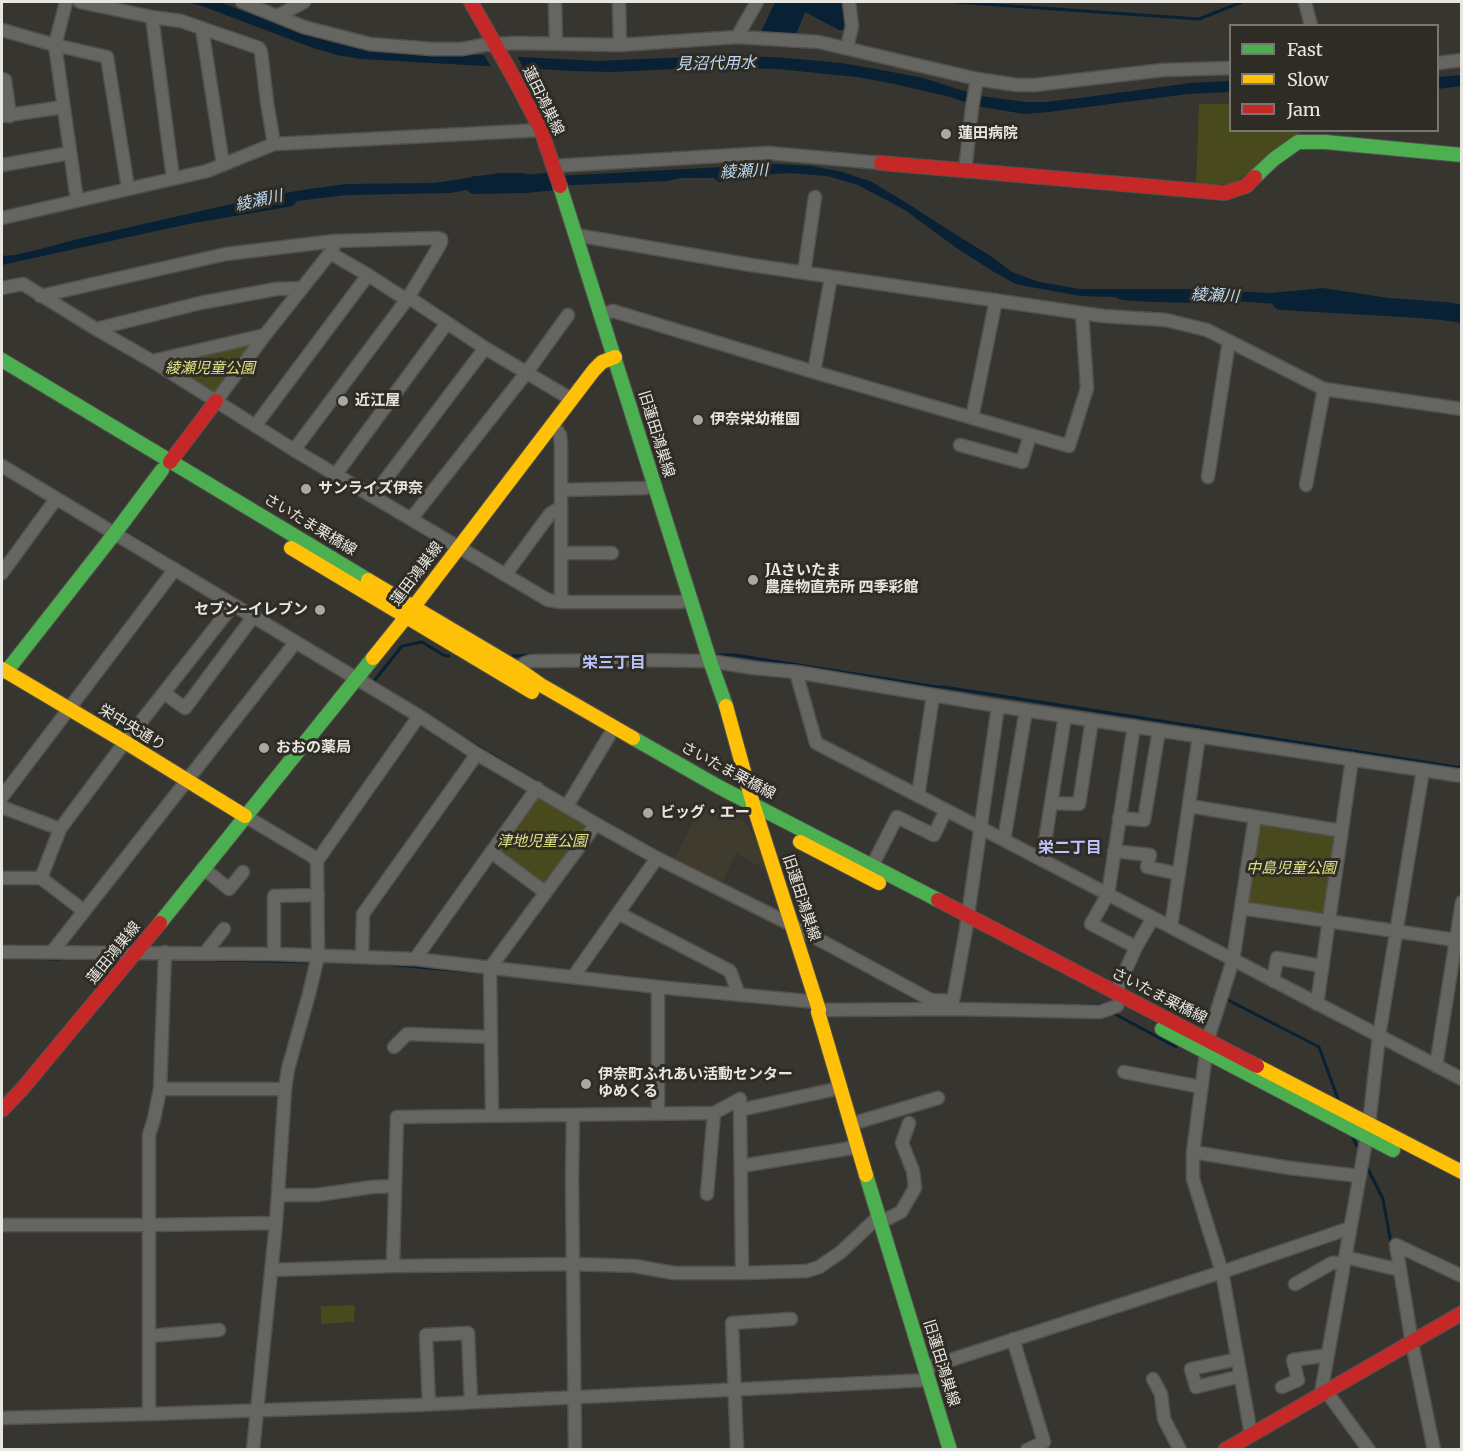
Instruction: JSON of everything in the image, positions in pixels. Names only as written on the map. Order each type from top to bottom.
[{"type":"main road","name":"蓮田鴻巣線","points":[[2,1110],[30,1080],[135,954],[410,612],[571,399],[602,363],[615,357],[555,167],[541,130],[471,2]]},
{"type":"main road","points":[[881,163],[1225,193],[1246,186],[1274,159],[1298,142],[1325,136],[1461,155]]},
{"type":"main road","name":"旧蓮田鴻巣線","points":[[615,357],[725,702],[753,804],[818,1006],[851,1125],[951,1449]]},
{"type":"main road","name":"さいたま栗橋線","points":[[2,360],[166,466]]},
{"type":"main road","name":"さいたま栗橋線","points":[[2,372],[166,466],[410,612],[609,736],[709,794],[759,821],[869,871]]},
{"type":"main road","points":[[3,673],[115,533],[216,401]]},
{"type":"main road","name":"さいたま栗橋線","points":[[410,612],[518,669],[550,691],[869,871],[1116,999],[1209,1037],[1461,1184]]},
{"type":"main road","name":"栄中央通り","points":[[3,673],[125,742],[244,816]]},
{"type":"main road","name":"さいたま栗橋線","points":[[1367,1130],[1461,1172]]},
{"type":"main road","points":[[1225,1449],[1323,1392],[1460,1318]]},
{"type":"street","points":[[66,2],[55,45],[77,200]]},
{"type":"street","points":[[80,2],[181,21],[258,48],[261,52],[274,144]]},
{"type":"street","points":[[242,2],[304,27],[370,44],[432,49],[462,49],[513,43],[620,45],[736,37],[819,42],[976,84],[1035,85],[1163,70],[1229,68]]},
{"type":"street","points":[[277,16],[304,2]]},
{"type":"street","points":[[555,2],[556,44]]},
{"type":"street","points":[[619,2],[620,45]]},
{"type":"street","points":[[736,37],[757,2]]},
{"type":"street","points":[[847,48],[852,26],[849,2]]},
{"type":"street","points":[[1305,2],[1310,24]]},
{"type":"street","points":[[152,17],[173,178]]},
{"type":"street","points":[[202,28],[223,165]]},
{"type":"street","points":[[2,30],[108,57],[128,188]]},
{"type":"street","points":[[1439,63],[1461,60]]},
{"type":"street","points":[[2,79],[5,80],[6,116],[63,107]]},
{"type":"street","points":[[965,171],[976,84]]},
{"type":"street","points":[[2,218],[207,171],[274,144],[541,130]]},
{"type":"street","points":[[2,165],[70,153]]},
{"type":"street","points":[[555,167],[768,153],[881,163]]},
{"type":"street","points":[[804,273],[815,197]]},
{"type":"street","points":[[576,235],[831,277],[1103,316],[1166,320],[1207,330],[1324,389],[1461,409]]},
{"type":"street","points":[[40,296],[211,256],[441,239],[408,298],[294,450]]},
{"type":"street","points":[[333,247],[399,295],[414,301],[485,348],[571,399]]},
{"type":"street","points":[[216,401],[333,247]]},
{"type":"street","points":[[255,426],[369,274]]},
{"type":"street","points":[[814,372],[831,277]]},
{"type":"street","points":[[2,288],[22,284],[152,361],[294,450],[548,600],[561,603],[691,600]]},
{"type":"street","points":[[96,329],[200,303],[276,288],[302,288]]},
{"type":"street","points":[[972,418],[996,300]]},
{"type":"street","points":[[601,314],[614,311],[1069,446],[1087,388],[1082,313]]},
{"type":"street","points":[[411,519],[527,372],[568,315]]},
{"type":"street","points":[[336,474],[447,323]]},
{"type":"street","points":[[152,361],[265,334]]},
{"type":"street","points":[[1208,477],[1229,341]]},
{"type":"street","points":[[373,496],[485,348]]},
{"type":"street","points":[[1306,485],[1324,389]]},
{"type":"street","points":[[553,424],[560,435],[561,445],[561,603]]},
{"type":"street","points":[[960,445],[1022,462],[1029,435]]},
{"type":"street","points":[[2,466],[596,824],[657,858],[792,925],[944,1005],[953,1001],[967,923],[998,706]]},
{"type":"street","points":[[561,490],[655,486]]},
{"type":"street","points":[[2,573],[56,499]]},
{"type":"street","points":[[505,574],[550,514],[561,510]]},
{"type":"street","points":[[561,553],[612,553]]},
{"type":"street","points":[[2,797],[175,569]]},
{"type":"street","points":[[41,878],[60,829],[233,605]]},
{"type":"street","points":[[164,693],[185,708],[253,617]]},
{"type":"street","points":[[51,952],[295,643]]},
{"type":"street","points":[[518,669],[531,661],[638,660],[709,655],[998,706],[1461,776]]},
{"type":"street","points":[[796,672],[816,743],[1461,1079]]},
{"type":"street","points":[[918,795],[933,695]]},
{"type":"street","points":[[1004,840],[1026,710]]},
{"type":"street","points":[[253,1449],[276,1223],[285,1089],[288,1069],[318,956],[317,861],[419,716]]},
{"type":"street","points":[[1042,860],[1065,716]]},
{"type":"street","points":[[1052,803],[1079,804],[1092,720]]},
{"type":"street","points":[[1134,726],[1107,894],[1091,924],[1136,947]]},
{"type":"street","points":[[1119,818],[1144,820],[1159,730]]},
{"type":"street","points":[[567,806],[609,736]]},
{"type":"street","points":[[1171,927],[1199,736]]},
{"type":"street","points":[[362,957],[363,914],[477,754]]},
{"type":"street","points":[[1317,1004],[1352,759]]},
{"type":"street","points":[[1369,1449],[1323,1392],[1367,1130],[1379,1036],[1423,770]]},
{"type":"street","points":[[415,959],[537,789]]},
{"type":"street","points":[[1189,806],[1342,831]]},
{"type":"street","points":[[2,807],[60,829]]},
{"type":"street","points":[[869,871],[897,817],[934,835],[946,810]]},
{"type":"street","points":[[244,816],[317,861]]},
{"type":"street","points":[[1251,1434],[1222,1272],[1193,1179],[1193,1152],[1209,1037],[1233,960],[1255,817]]},
{"type":"street","points":[[492,1116],[489,968],[596,824]]},
{"type":"street","points":[[1114,851],[1150,855],[1148,867],[1179,874]]},
{"type":"street","points":[[491,852],[545,892]]},
{"type":"street","points":[[573,977],[657,858]]},
{"type":"street","points":[[203,868],[229,889],[243,872]]},
{"type":"street","points":[[2,878],[41,878],[84,911]]},
{"type":"street","points":[[274,954],[274,896],[318,895]]},
{"type":"street","points":[[1436,1066],[1459,941],[1461,902]]},
{"type":"street","points":[[1241,908],[1459,941]]},
{"type":"street","points":[[618,913],[730,971],[739,995]]},
{"type":"street","points":[[2,952],[135,954],[165,952],[415,959],[573,977],[658,993],[739,995],[818,1006],[944,1005],[1100,1012],[1116,999],[1136,947],[1153,918]]},
{"type":"street","points":[[208,953],[208,949],[224,929]]},
{"type":"street","points":[[149,1414],[149,1135],[160,1089],[165,952]]},
{"type":"street","points":[[1273,981],[1277,958],[1322,966]]},
{"type":"street","points":[[658,993],[658,1114]]},
{"type":"street","points":[[394,1047],[407,1034],[490,1037]]},
{"type":"street","points":[[1124,1072],[1201,1087]]},
{"type":"street","points":[[740,1110],[840,1088]]},
{"type":"street","points":[[160,1089],[285,1089]]},
{"type":"street","points":[[851,1125],[938,1098]]},
{"type":"street","points":[[393,1266],[397,1117],[714,1113],[740,1099],[742,1273]]},
{"type":"street","points":[[707,1194],[714,1113]]},
{"type":"street","points":[[573,1116],[575,1449]]},
{"type":"street","points":[[271,1270],[573,1264],[635,1266],[674,1273],[807,1271],[819,1267],[841,1252],[880,1219],[901,1212],[915,1188],[913,1171],[902,1143],[909,1123]]},
{"type":"street","points":[[741,1166],[858,1147]]},
{"type":"street","points":[[1193,1152],[1290,1168],[1359,1176]]},
{"type":"street","points":[[278,1195],[316,1195],[372,1186],[395,1186]]},
{"type":"street","points":[[2,1225],[276,1223]]},
{"type":"street","points":[[2,1418],[429,1404],[735,1389],[928,1374],[1012,1340],[1350,1228]]},
{"type":"street","points":[[1434,1449],[1410,1344],[1397,1269],[1396,1245],[1461,1276]]},
{"type":"street","points":[[1295,1284],[1332,1263],[1344,1260],[1397,1269]]},
{"type":"street","points":[[737,1449],[732,1323],[791,1319]]},
{"type":"street","points":[[149,1336],[219,1330]]},
{"type":"street","points":[[429,1404],[426,1335],[468,1334],[471,1402]]},
{"type":"street","points":[[1012,1340],[1044,1443],[1027,1449]]},
{"type":"street","points":[[1282,1387],[1298,1380],[1293,1360],[1328,1355]]},
{"type":"street","points":[[1238,1359],[1191,1369],[1196,1387],[1241,1376]]},
{"type":"street","points":[[1153,1378],[1161,1394],[1164,1419],[1180,1449]]},
{"type":"shaded area","points":[[702,803],[745,822],[756,839],[766,870],[736,853],[721,886],[674,860]]},
{"type":"green space","points":[[1199,104],[1229,104],[1229,132],[1300,132],[1301,136],[1285,141],[1251,171],[1232,184],[1196,184]]},
{"type":"green space","name":"綾瀬児童公園","points":[[250,340],[252,346],[216,394],[167,365],[168,360]]},
{"type":"green space","name":"津地児童公園","points":[[540,794],[587,827],[545,889],[497,856]]},
{"type":"green space","name":"中島児童公園","points":[[1259,822],[1335,833],[1323,916],[1247,905]]},
{"type":"green space","points":[[355,1305],[354,1322],[321,1324],[321,1306]]},
{"type":"water","name":"見沼代用水","points":[[187,2],[219,2],[311,36],[366,49],[598,61],[729,55],[786,58],[876,69],[923,78],[980,96],[1026,102],[1046,102],[1191,83],[1229,81],[1229,92],[1188,94],[1024,114],[977,106],[950,97],[857,77],[778,69],[715,67],[613,72],[361,59],[313,48]]},
{"type":"water","points":[[775,2],[846,2],[847,30],[839,30],[805,12],[796,34],[761,32]]},
{"type":"water","points":[[1461,75],[1461,86],[1439,89],[1439,77]]},
{"type":"water","points":[[777,164],[812,166],[870,181],[992,257],[1012,272],[1039,282],[1080,289],[1194,289],[1271,293],[1323,288],[1461,309],[1462,321],[1372,304],[1343,302],[1277,304],[1221,300],[1201,303],[1153,302],[1122,300],[1115,297],[1081,296],[1025,286],[994,272],[905,210],[858,185],[827,176],[789,173],[719,182],[714,178],[680,178],[667,181],[573,185],[511,182],[450,193],[346,195],[297,201],[293,206],[188,224],[2,265],[2,256],[15,255],[267,196],[346,184],[435,183],[499,173],[522,173],[540,177]]},
{"type":"pier","points":[[482,52],[516,54],[525,71],[493,70]]},
{"type":"waterway","points":[[954,2],[1199,19],[1242,2]]},
{"type":"waterway","name":"綾瀬川","points":[[475,185],[555,181]]},
{"type":"waterway","name":"綾瀬川","points":[[1281,301],[1404,308],[1462,314]]},
{"type":"waterway","points":[[125,532],[192,573]]},
{"type":"waterway","points":[[375,684],[374,681],[402,646],[422,642],[445,656],[449,656]]},
{"type":"waterway","points":[[513,656],[533,655]]},
{"type":"waterway","points":[[557,655],[704,655]]},
{"type":"waterway","points":[[713,655],[735,655],[1462,768]]},
{"type":"waterway","points":[[462,737],[565,799]]},
{"type":"waterway","points":[[639,841],[652,848]]},
{"type":"waterway","points":[[21,958],[59,959]]},
{"type":"waterway","points":[[217,960],[313,962]]},
{"type":"waterway","points":[[385,964],[486,973]]},
{"type":"waterway","points":[[1226,1000],[1319,1047],[1338,1099]]},
{"type":"waterway","points":[[1073,1006],[1100,1005],[1102,1007]]},
{"type":"waterway","points":[[1167,1006],[1208,1027]]},
{"type":"waterway","points":[[1113,1013],[1176,1047]]},
{"type":"waterway","points":[[1353,1138],[1357,1146]]},
{"type":"waterway","points":[[1368,1169],[1383,1199],[1391,1244]]},
{"type":"traffic: fast","points":[[1255,177],[1274,159],[1298,142],[1325,142],[1462,155]]},
{"type":"traffic: fast","points":[[560,186],[726,706]]},
{"type":"traffic: fast","points":[[2,360],[368,580]]},
{"type":"traffic: fast","points":[[6,672],[162,470]]},
{"type":"traffic: fast","points":[[160,923],[373,658]]},
{"type":"traffic: fast","points":[[633,738],[719,787],[938,900]]},
{"type":"traffic: fast","points":[[1162,1029],[1393,1150]]},
{"type":"traffic: fast","points":[[866,1175],[950,1450]]},
{"type":"traffic: slow","points":[[373,658],[594,370],[602,362],[615,357]]},
{"type":"traffic: slow","points":[[291,548],[532,692]]},
{"type":"traffic: slow","points":[[368,580],[633,738]]},
{"type":"traffic: slow","points":[[2,669],[245,816]]},
{"type":"traffic: slow","points":[[726,706],[753,804],[819,1010],[866,1175]]},
{"type":"traffic: slow","points":[[800,842],[879,883]]},
{"type":"traffic: slow","points":[[1257,1066],[1462,1172]]},
{"type":"traffic: jam","points":[[471,2],[541,130],[560,186]]},
{"type":"traffic: jam","points":[[881,163],[1225,193],[1246,186],[1255,177]]},
{"type":"traffic: jam","points":[[170,462],[216,401]]},
{"type":"traffic: jam","points":[[938,900],[1257,1066]]},
{"type":"traffic: jam","points":[[2,1110],[23,1088],[160,923]]},
{"type":"traffic: jam","points":[[1225,1450],[1462,1313]]},
{"type":"place","name":"蓮田病院","points":[[946,134]]},
{"type":"place","name":"近江屋","points":[[343,401]]},
{"type":"place","name":"伊奈栄幼稚園","points":[[698,420]]},
{"type":"place","name":"サンライズ伊奈","points":[[306,489]]},
{"type":"place","name":"JAさいたま 農産物直売所 四季彩館","points":[[753,580]]},
{"type":"place","name":"セブン-イレブン","points":[[320,610]]},
{"type":"place","name":"おおの薬局","points":[[264,748]]},
{"type":"place","name":"ビッグ・エー","points":[[648,813]]},
{"type":"place","name":"伊奈町ふれあい活動センター ゆめくる","points":[[586,1084]]},
{"type":"district","name":"栄三丁目","points":[[614,663]]},
{"type":"district","name":"栄二丁目","points":[[1070,848]]}]
